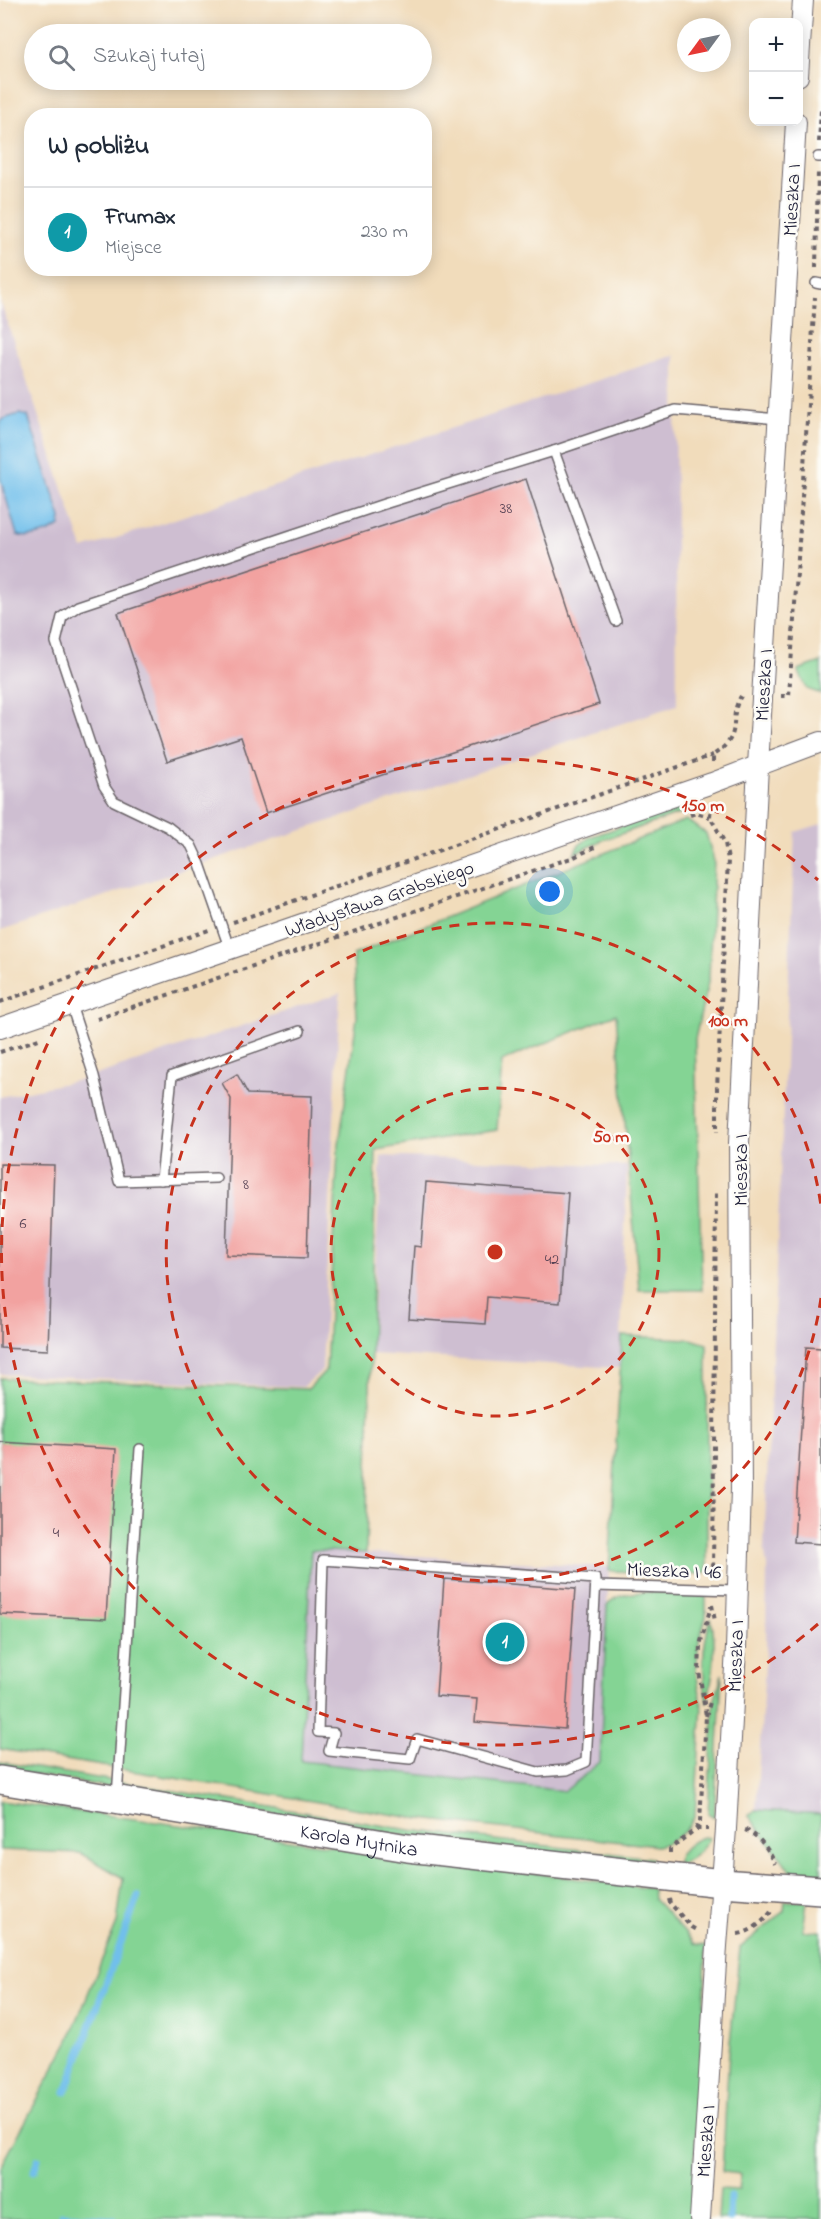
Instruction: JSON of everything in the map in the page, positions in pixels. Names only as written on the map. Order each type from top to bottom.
[{"type":"street","points":[[798,72],[803,0]]},
{"type":"street","name":"Mieszka I","points":[[700,2219],[722,1883],[741,1489],[739,1143],[758,766],[796,126]]},
{"type":"street","name":"Władysława Grabskiego","points":[[0,1028],[230,950],[821,742]]},
{"type":"street","name":"Karola Mytnika","points":[[0,1780],[408,1848],[722,1883],[821,1890]]},
{"type":"lane","points":[[230,950],[200,864],[191,845],[168,827],[114,801],[104,786],[56,642],[62,617],[78,606],[675,410],[779,419]]},
{"type":"lane","points":[[554,451],[616,621]]},
{"type":"lane","points":[[71,1005],[94,1076],[119,1181],[216,1178]]},
{"type":"lane","points":[[161,1180],[172,1076],[300,1031]]},
{"type":"lane","points":[[117,1800],[140,1449]]},
{"type":"lane","points":[[322,1560],[596,1579],[596,1586],[586,1762],[567,1770],[538,1773],[417,1739],[410,1760],[329,1750],[334,1733],[318,1732],[322,1560]]},
{"type":"lane","name":"Mieszka I 46","points":[[596,1586],[737,1590]]},
{"type":"path","points":[[789,696],[818,283],[821,109]]},
{"type":"path","points":[[0,1002],[713,755]]},
{"type":"path","points":[[688,815],[696,813],[710,817]]},
{"type":"path","points":[[0,1052],[574,857],[604,843]]},
{"type":"path","points":[[701,1809],[706,1716],[699,1671],[700,1645],[712,1606]]},
{"type":"path","points":[[663,1851],[670,1849]]},
{"type":"shaded area","points":[[0,301],[83,549],[675,355],[677,705],[0,931]]},
{"type":"shaded area","points":[[821,824],[821,1814],[756,1810],[766,1648],[767,1566],[764,1547],[795,832]]},
{"type":"shaded area","points":[[340,993],[322,1370],[303,1387],[0,1374],[0,1097],[84,1079]]},
{"type":"shaded area","points":[[381,1156],[627,1166],[620,1368],[371,1354]]},
{"type":"shaded area","points":[[311,1550],[609,1567],[600,1762],[565,1791],[301,1761]]},
{"type":"green space","points":[[821,662],[821,694],[807,689],[798,670]]},
{"type":"green space","points":[[696,804],[688,811],[603,840],[574,854],[578,846],[590,837],[682,806]]},
{"type":"green space","points":[[686,820],[706,833],[714,861],[709,978],[695,1039],[702,1290],[639,1290],[616,1014],[502,1061],[497,1130],[376,1150],[366,1553],[311,1550],[301,1761],[565,1791],[600,1762],[607,1605],[614,1599],[636,1593],[662,1592],[706,1596],[706,1617],[699,1641],[696,1672],[702,1704],[695,1814],[685,1831],[674,1839],[656,1846],[413,1818],[0,1749],[0,1378],[308,1389],[326,1370],[338,1151],[357,1017],[353,955]]},
{"type":"green space","points":[[622,1336],[691,1339],[707,1344],[707,1571],[702,1574],[609,1571]]},
{"type":"green space","points":[[711,1618],[714,1661],[707,1703],[703,1660]]},
{"type":"green space","points":[[722,1674],[714,1817],[708,1813],[714,1703]]},
{"type":"green space","points":[[0,1762],[410,1830],[651,1858],[656,1865],[412,1837],[0,1769]]},
{"type":"green space","points":[[0,1801],[653,1889],[654,1899],[695,1944],[706,1946],[691,2219],[0,2219],[0,2169],[69,2040],[117,1923],[123,1878],[81,1853],[0,1850]]},
{"type":"green space","points":[[756,1810],[821,1814],[821,1876],[793,1874],[748,1815]]},
{"type":"green space","points":[[703,1837],[709,1838],[700,1851],[676,1865],[685,1847]]},
{"type":"green space","points":[[785,1901],[807,1901],[803,1931],[821,1930],[821,2219],[718,2219],[720,2189],[739,2190],[741,2174],[722,2172],[729,2052],[740,1948],[784,1911]]},
{"type":"water","points":[[19,414],[28,416],[61,518],[60,526],[33,536],[17,535],[0,478],[0,420]]},
{"type":"building","points":[[526,479],[599,704],[266,813],[241,737],[167,761],[118,613]]},
{"type":"building","points":[[237,1074],[248,1094],[312,1096],[307,1258],[226,1255],[231,1099],[222,1083]]},
{"type":"building","points":[[0,1164],[54,1165],[48,1350],[0,1348]]},
{"type":"building","points":[[426,1182],[568,1193],[560,1303],[487,1297],[485,1324],[409,1319],[414,1246],[421,1247]]},
{"type":"building","points":[[806,1347],[821,1348],[821,1544],[794,1542]]},
{"type":"building","points":[[0,1442],[116,1449],[106,1619],[0,1614]]},
{"type":"building","points":[[444,1579],[575,1589],[565,1729],[475,1722],[477,1699],[436,1696]]},
{"type":"waterway","points":[[66,2092],[138,1896]]},
{"type":"waterway","points":[[34,2171],[38,2159]]},
{"type":"waterway","points":[[729,2219],[730,2196]]},
{"type":"waterway","points":[[62,2215],[113,2219]]},
{"type":"place","name":"Frumax","points":[[505,1642]]}]
